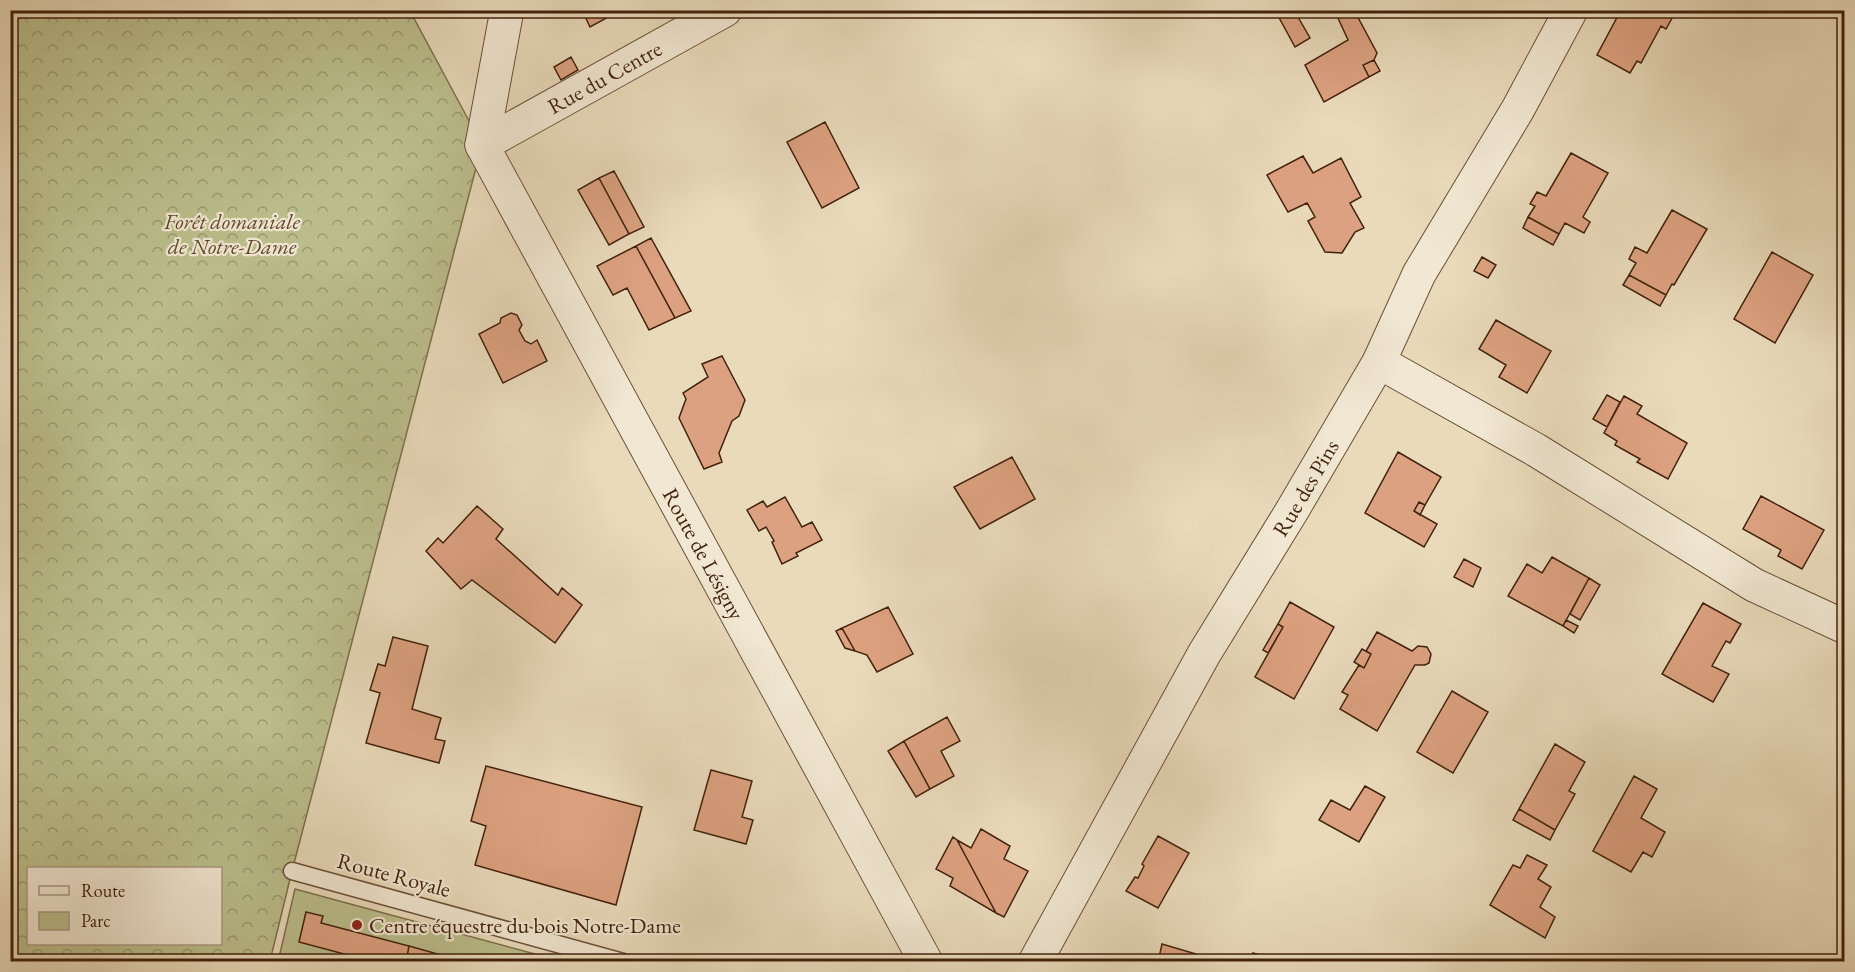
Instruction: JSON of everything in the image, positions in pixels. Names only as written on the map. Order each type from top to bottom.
[{"type":"street","points":[[482,145],[507,10]]},
{"type":"street","name":"Rue du Centre","points":[[482,145],[725,10]]},
{"type":"street","name":"Rue des Pins","points":[[1035,962],[1204,654],[1293,509],[1379,362],[1419,274],[1518,109],[1571,10]]},
{"type":"street","name":"Route de Lésigny","points":[[482,145],[926,962]]},
{"type":"street","points":[[1379,362],[1536,450],[1754,585],[1843,626]]},
{"type":"lane","name":"Route Royale","points":[[292,871],[623,962]]},
{"type":"green space","name":"Forêt domaniale de Notre-Dame","points":[[10,11],[410,11],[482,145],[270,961],[11,961]]},
{"type":"green space","name":"Centre équestre du bois Notre-Dame","points":[[295,889],[561,961],[278,962]]},
{"type":"building","points":[[582,10],[609,10],[612,15],[590,27]]},
{"type":"building","points":[[1294,10],[1310,38],[1295,47],[1276,12]]},
{"type":"building","points":[[1354,10],[1377,53],[1374,60],[1363,65],[1369,77],[1324,102],[1305,65],[1348,40],[1338,18]]},
{"type":"building","points":[[1621,10],[1676,11],[1666,29],[1661,26],[1641,63],[1637,61],[1630,73],[1597,55]]},
{"type":"building","points":[[571,57],[578,70],[561,80],[554,67]]},
{"type":"building","points":[[1374,60],[1380,71],[1369,77],[1363,65]]},
{"type":"building","points":[[825,122],[859,188],[822,208],[787,142]]},
{"type":"building","points":[[1571,153],[1608,173],[1583,217],[1590,222],[1584,233],[1565,223],[1559,234],[1528,217],[1535,206],[1530,204],[1537,192],[1546,196]]},
{"type":"building","points":[[1303,156],[1313,173],[1341,158],[1361,197],[1350,203],[1364,228],[1355,232],[1342,253],[1325,252],[1308,221],[1315,217],[1307,203],[1288,212],[1267,175]]},
{"type":"building","points":[[614,171],[644,227],[629,234],[599,178]]},
{"type":"building","points":[[599,178],[629,234],[609,245],[578,190]]},
{"type":"building","points":[[1672,210],[1707,229],[1666,295],[1629,275],[1636,263],[1629,259],[1635,247],[1647,253]]},
{"type":"building","points":[[1528,217],[1559,234],[1553,245],[1523,228]]},
{"type":"building","points":[[651,238],[691,311],[675,318],[636,246]]},
{"type":"building","points":[[636,246],[675,318],[649,330],[627,288],[613,295],[597,266]]},
{"type":"building","points":[[1772,252],[1813,275],[1775,343],[1734,319]]},
{"type":"building","points":[[1482,257],[1496,265],[1488,278],[1474,271]]},
{"type":"building","points":[[1629,275],[1666,295],[1660,306],[1623,285]]},
{"type":"building","points":[[511,313],[517,315],[522,325],[519,330],[525,341],[531,344],[537,340],[547,361],[503,383],[479,334],[500,323],[501,318]]},
{"type":"building","points":[[1496,320],[1551,351],[1527,393],[1499,377],[1506,365],[1479,349]]},
{"type":"building","points":[[722,356],[745,400],[739,416],[732,421],[719,453],[722,462],[704,469],[679,418],[686,399],[683,393],[708,377],[702,364]]},
{"type":"building","points":[[1607,395],[1620,402],[1607,427],[1593,419]]},
{"type":"building","points":[[1624,396],[1642,406],[1637,414],[1687,443],[1668,479],[1637,462],[1640,459],[1615,445],[1617,441],[1604,433]]},
{"type":"building","points":[[1398,452],[1441,477],[1425,505],[1419,502],[1414,511],[1437,524],[1424,547],[1365,513]]},
{"type":"building","points":[[1012,457],[1035,499],[980,529],[954,487]]},
{"type":"building","points":[[1761,496],[1824,530],[1802,569],[1778,556],[1781,550],[1743,529]]},
{"type":"building","points":[[785,497],[802,527],[812,522],[822,540],[796,553],[798,556],[782,564],[766,527],[759,531],[747,510],[763,501],[767,507]]},
{"type":"building","points":[[1419,502],[1425,505],[1420,515],[1414,511]]},
{"type":"building","points":[[477,506],[503,529],[496,539],[558,595],[562,588],[582,605],[555,643],[472,580],[461,589],[426,551],[438,538],[443,543]]},
{"type":"building","points":[[1552,557],[1589,578],[1563,626],[1508,596],[1527,564],[1542,573]]},
{"type":"building","points":[[1464,559],[1481,568],[1473,587],[1454,577]]},
{"type":"building","points":[[1589,578],[1600,585],[1580,620],[1570,614]]},
{"type":"building","points":[[1290,602],[1334,627],[1294,699],[1255,677],[1283,627],[1278,624]]},
{"type":"building","points":[[1703,603],[1741,624],[1730,643],[1726,641],[1712,666],[1729,674],[1713,702],[1662,674]]},
{"type":"building","points":[[888,607],[913,654],[877,672],[867,655],[855,651],[842,628]]},
{"type":"building","points":[[1566,620],[1578,626],[1574,633],[1563,626]]},
{"type":"building","points":[[1278,624],[1283,627],[1268,653],[1263,650]]},
{"type":"building","points":[[842,628],[855,651],[845,648],[836,631]]},
{"type":"building","points":[[1377,632],[1412,651],[1418,646],[1427,647],[1431,654],[1429,663],[1415,665],[1377,731],[1340,709],[1348,695],[1342,692],[1359,665],[1364,668],[1371,654],[1366,651]]},
{"type":"building","points":[[393,637],[428,646],[412,709],[441,718],[435,739],[445,741],[439,763],[366,743],[380,693],[370,690],[378,664],[385,666]]},
{"type":"building","points":[[1362,649],[1371,654],[1364,668],[1354,662]]},
{"type":"building","points":[[1452,691],[1488,712],[1453,773],[1417,752]]},
{"type":"building","points":[[947,717],[960,741],[941,751],[954,776],[930,789],[904,741]]},
{"type":"building","points":[[904,741],[930,789],[916,797],[888,751]]},
{"type":"building","points":[[1555,744],[1585,762],[1569,791],[1575,794],[1555,830],[1519,809]]},
{"type":"building","points":[[486,766],[642,807],[616,905],[475,865],[486,826],[471,821]]},
{"type":"building","points":[[711,770],[752,781],[742,817],[753,820],[746,844],[694,830]]},
{"type":"building","points":[[1634,776],[1657,789],[1641,818],[1665,832],[1652,857],[1643,852],[1631,872],[1593,851]]},
{"type":"building","points":[[1365,786],[1385,797],[1359,842],[1319,820],[1331,800],[1350,810]]},
{"type":"building","points":[[1519,809],[1555,830],[1550,840],[1513,820]]},
{"type":"building","points":[[981,829],[1010,846],[1004,859],[1028,871],[1004,917],[996,913],[957,840],[971,848]]},
{"type":"building","points":[[1158,836],[1189,853],[1158,908],[1126,891],[1135,877],[1138,878],[1144,866],[1142,864]]},
{"type":"building","points":[[953,837],[957,840],[996,913],[950,886],[953,878],[936,869]]},
{"type":"building","points":[[1527,855],[1547,865],[1538,879],[1551,887],[1540,907],[1555,917],[1545,938],[1490,905],[1513,865],[1520,868]]},
{"type":"building","points":[[306,912],[323,916],[321,923],[409,946],[406,962],[374,962],[299,942]]},
{"type":"building","points":[[1162,944],[1196,954],[1194,962],[1158,962]]},
{"type":"building","points":[[409,946],[466,962],[406,962]]},
{"type":"building","points":[[1253,953],[1285,962],[1251,962]]},
{"type":"place","name":"Centre équestre du bois Notre-Dame","points":[[357,925]]}]
